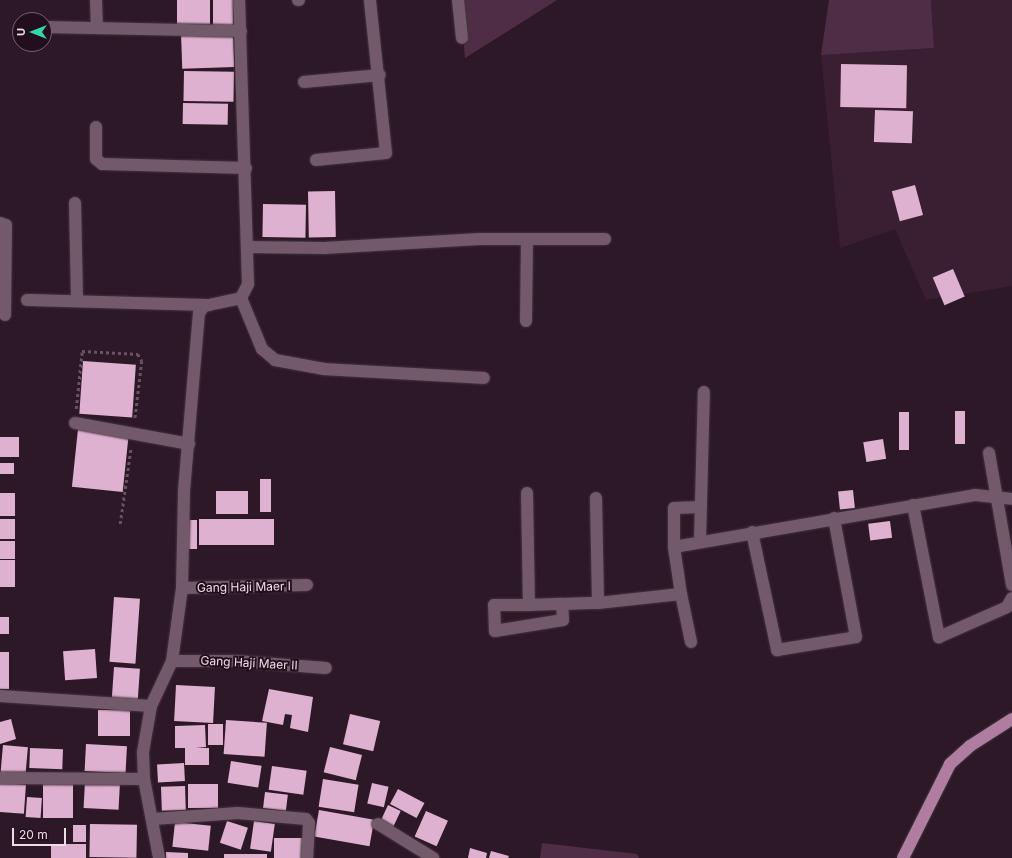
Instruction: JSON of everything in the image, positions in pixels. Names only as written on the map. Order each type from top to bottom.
[{"type":"main road","points":[[903,858],[950,764],[970,746],[1012,719]]},
{"type":"street","points":[[96,0],[97,27]]},
{"type":"street","points":[[239,0],[246,168],[248,284],[241,298],[262,349],[275,360],[324,369],[484,378]]},
{"type":"street","points":[[316,160],[386,153],[380,75],[370,0]]},
{"type":"street","points":[[458,0],[462,38]]},
{"type":"street","points":[[52,26],[241,31]]},
{"type":"street","points":[[304,82],[380,75]]},
{"type":"street","points":[[96,126],[96,159],[102,164],[246,168]]},
{"type":"street","points":[[75,203],[77,301]]},
{"type":"street","points":[[0,223],[6,225],[5,315]]},
{"type":"street","points":[[247,247],[332,248],[527,239],[605,239]]},
{"type":"street","points":[[526,321],[527,239]]},
{"type":"street","points":[[27,300],[208,305],[241,298]]},
{"type":"street","points":[[159,858],[153,818],[144,779],[144,731],[151,706],[172,661],[182,588],[189,444],[199,313],[208,305]]},
{"type":"street","points":[[700,540],[704,392]]},
{"type":"street","points":[[75,423],[189,444]]},
{"type":"street","points":[[989,453],[998,497],[1012,585]]},
{"type":"street","points":[[527,493],[529,605]]},
{"type":"street","points":[[674,546],[700,540],[975,495],[1012,499]]},
{"type":"street","points":[[596,498],[598,603]]},
{"type":"street","points":[[913,505],[939,637],[1007,607],[1012,598]]},
{"type":"street","points":[[691,642],[681,594],[674,546],[674,508],[701,507]]},
{"type":"street","points":[[752,532],[777,650],[856,637],[834,518]]},
{"type":"street","name":"Gang Haji Maer I","points":[[182,588],[307,586]]},
{"type":"street","points":[[562,604],[563,620],[495,631],[494,605],[598,603],[681,594]]},
{"type":"street","name":"Gang Haji Maer II","points":[[172,661],[236,661],[326,668]]},
{"type":"street","points":[[0,696],[151,706]]},
{"type":"street","points":[[0,778],[144,779]]},
{"type":"street","points":[[153,818],[238,813],[306,819],[309,823],[307,858]]},
{"type":"street","points":[[378,824],[433,858]]},
{"type":"path","points":[[75,423],[82,351],[141,357]]},
{"type":"shaded area","points":[[460,0],[557,0],[465,58]]},
{"type":"shaded area","points":[[829,0],[931,0],[934,48],[821,55]]},
{"type":"shaded area","points":[[931,0],[1012,0],[1012,286],[926,300],[895,229],[840,248],[821,55],[934,48]]},
{"type":"shaded area","points":[[542,843],[637,854],[639,858],[540,858]]},
{"type":"building","points":[[177,0],[210,0],[210,24],[177,24]]},
{"type":"building","points":[[213,0],[233,0],[233,29],[213,29]]},
{"type":"building","points":[[233,32],[234,67],[182,69],[181,34]]},
{"type":"building","points":[[841,64],[907,65],[906,108],[840,107]]},
{"type":"building","points":[[184,71],[234,72],[233,102],[183,101]]},
{"type":"building","points":[[183,103],[228,104],[228,125],[183,124]]},
{"type":"building","points":[[875,110],[913,111],[912,143],[874,142]]},
{"type":"building","points":[[915,185],[923,215],[900,221],[892,191]]},
{"type":"building","points":[[308,191],[335,191],[336,237],[309,237]]},
{"type":"building","points":[[263,204],[306,205],[305,238],[262,237]]},
{"type":"building","points":[[953,269],[965,297],[944,305],[933,278]]},
{"type":"building","points":[[83,361],[136,365],[132,418],[79,414]]},
{"type":"building","points":[[955,411],[965,411],[965,444],[955,444]]},
{"type":"building","points":[[899,412],[909,412],[909,450],[899,450]]},
{"type":"building","points":[[78,429],[129,434],[123,492],[72,487]]},
{"type":"building","points":[[0,437],[19,437],[19,457],[0,457]]},
{"type":"building","points":[[883,439],[886,459],[866,462],[863,442]]},
{"type":"building","points":[[0,463],[14,463],[14,474],[0,474]]},
{"type":"building","points":[[260,479],[271,479],[271,512],[260,512]]},
{"type":"building","points":[[853,490],[855,508],[840,509],[838,492]]},
{"type":"building","points":[[216,491],[248,491],[248,514],[216,514]]},
{"type":"building","points":[[0,493],[15,493],[15,516],[0,516]]},
{"type":"building","points":[[0,519],[15,519],[15,539],[0,539]]},
{"type":"building","points":[[199,519],[274,519],[274,545],[199,545]]},
{"type":"building","points":[[186,520],[197,520],[197,549],[186,549]]},
{"type":"building","points":[[890,521],[892,538],[870,541],[868,524]]},
{"type":"building","points":[[0,541],[15,541],[15,559],[0,559]]},
{"type":"building","points":[[0,560],[15,560],[15,587],[0,587]]},
{"type":"building","points":[[114,597],[140,599],[135,664],[109,662]]},
{"type":"building","points":[[0,617],[9,617],[9,634],[0,634]]},
{"type":"building","points":[[95,649],[97,678],[65,680],[63,651]]},
{"type":"building","points":[[0,652],[9,652],[9,689],[0,689]]},
{"type":"building","points":[[114,667],[140,669],[138,701],[112,699]]},
{"type":"building","points":[[176,685],[215,687],[213,723],[174,721]]},
{"type":"building","points":[[269,689],[313,697],[308,732],[290,728],[292,715],[285,714],[283,725],[262,721]]},
{"type":"building","points":[[98,710],[130,710],[130,736],[98,736]]},
{"type":"building","points":[[350,714],[380,721],[373,751],[343,744]]},
{"type":"building","points":[[11,719],[16,739],[0,744],[0,722]]},
{"type":"building","points":[[226,720],[267,723],[265,757],[224,754]]},
{"type":"building","points":[[208,724],[223,724],[223,745],[208,745]]},
{"type":"building","points":[[205,725],[206,747],[196,748],[209,748],[209,765],[185,765],[185,748],[175,748],[175,726]]},
{"type":"building","points":[[86,744],[127,746],[126,773],[85,771]]},
{"type":"building","points":[[3,745],[28,747],[25,777],[0,775]]},
{"type":"building","points":[[330,747],[362,755],[356,780],[324,772]]},
{"type":"building","points":[[30,748],[63,749],[62,769],[29,768]]},
{"type":"building","points":[[231,761],[262,766],[258,788],[228,783]]},
{"type":"building","points":[[184,763],[185,781],[158,782],[157,764]]},
{"type":"building","points":[[272,766],[307,771],[303,795],[269,790]]},
{"type":"building","points":[[323,779],[359,785],[354,812],[319,807]]},
{"type":"building","points":[[43,781],[73,781],[73,818],[43,818]]},
{"type":"building","points":[[85,781],[120,783],[119,810],[84,808]]},
{"type":"building","points":[[0,783],[26,785],[24,814],[0,812]]},
{"type":"building","points":[[372,783],[389,787],[384,807],[367,803]]},
{"type":"building","points":[[188,784],[218,784],[218,808],[188,808]]},
{"type":"building","points":[[185,786],[186,810],[162,811],[161,787]]},
{"type":"building","points":[[398,789],[424,803],[417,818],[390,804]]},
{"type":"building","points":[[265,792],[288,795],[286,811],[263,808]]},
{"type":"building","points":[[27,797],[42,798],[41,818],[26,817]]},
{"type":"building","points":[[388,805],[401,811],[394,826],[381,820]]},
{"type":"building","points":[[319,810],[374,820],[369,846],[314,837]]},
{"type":"building","points":[[426,811],[448,821],[437,846],[415,837]]},
{"type":"building","points":[[227,821],[248,828],[241,850],[220,843]]},
{"type":"building","points":[[254,821],[275,824],[271,852],[250,849]]},
{"type":"building","points":[[175,822],[211,826],[208,851],[172,847]]},
{"type":"building","points":[[90,824],[137,825],[136,858],[89,857]]},
{"type":"building","points":[[73,825],[86,825],[86,842],[73,842]]},
{"type":"building","points":[[274,838],[305,838],[305,858],[274,858]]},
{"type":"building","points":[[51,844],[86,844],[86,858],[51,858]]},
{"type":"building","points":[[470,848],[487,853],[486,858],[468,858]]},
{"type":"building","points":[[491,851],[509,856],[508,858],[489,858]]},
{"type":"building","points":[[166,852],[188,853],[188,858],[166,858]]},
{"type":"building","points":[[224,854],[267,854],[267,858],[224,858]]}]
